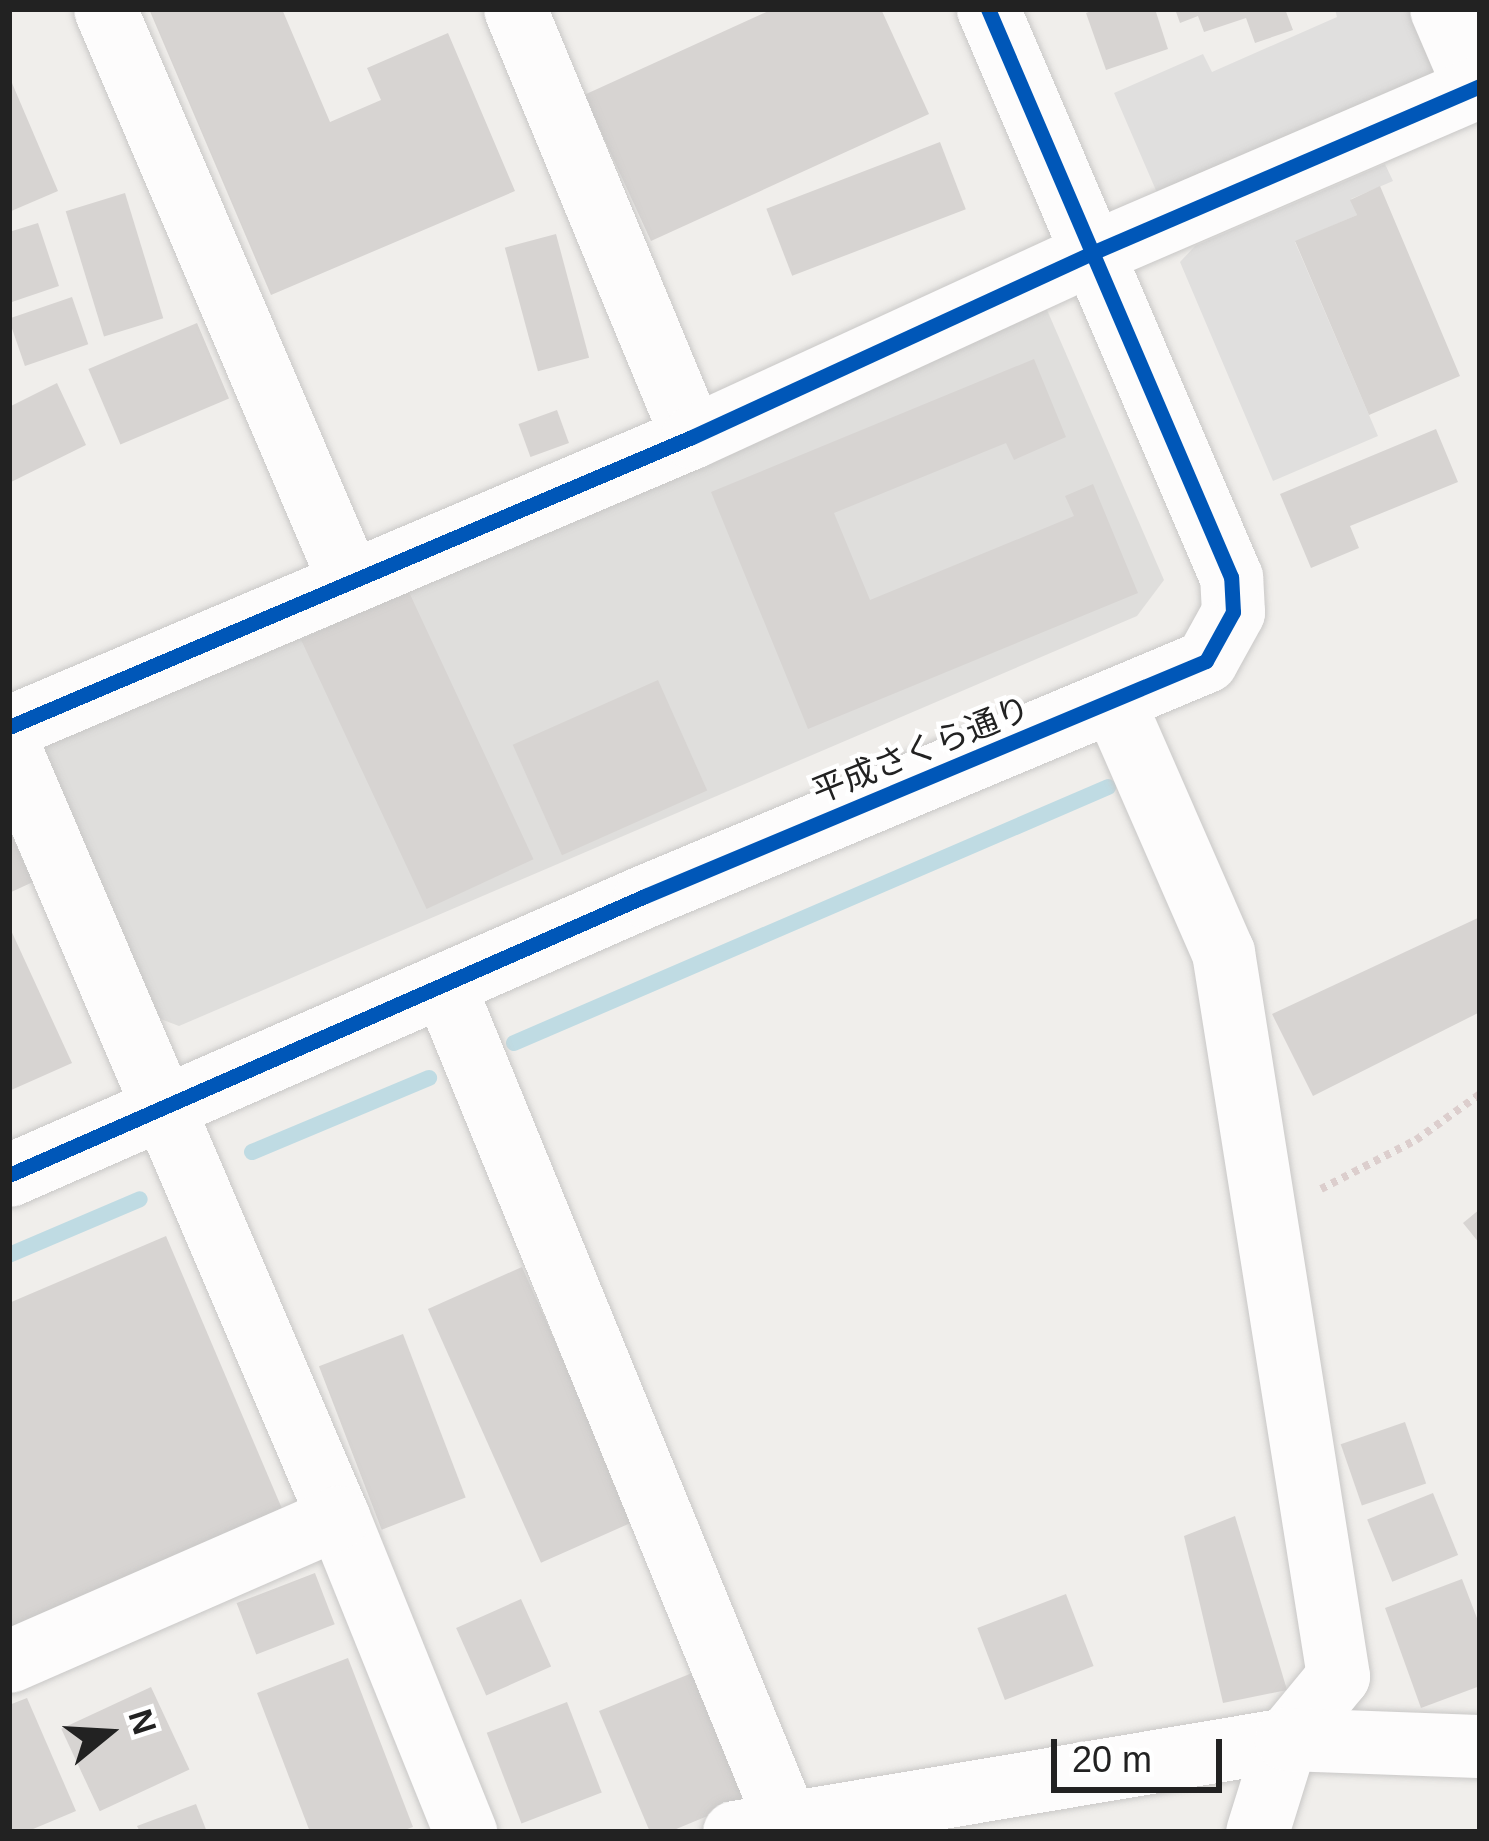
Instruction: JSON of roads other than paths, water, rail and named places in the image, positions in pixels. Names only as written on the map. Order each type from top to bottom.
[{"type":"street","points":[[105,9],[350,580]]},
{"type":"street","points":[[515,9],[692,437]]},
{"type":"street","name":"平成さくら通り","points":[[9,1175],[645,896],[1206,661],[1233,612],[1231,577],[988,9]]},
{"type":"street","points":[[9,727],[692,437],[1092,253],[1478,87],[1441,9]]},
{"type":"street","points":[[1114,703],[1223,952],[1338,1676],[1286,1739],[1257,1832]]},
{"type":"street","points":[[9,747],[338,1517],[465,1832]]},
{"type":"street","points":[[444,986],[759,1826],[1286,1739],[1480,1746]]},
{"type":"street","points":[[9,1661],[338,1517]]},
{"type":"waterway","points":[[514,1043],[1108,787]]},
{"type":"waterway","points":[[252,1152],[429,1078]]},
{"type":"waterway","points":[[9,1255],[140,1199]]}]
